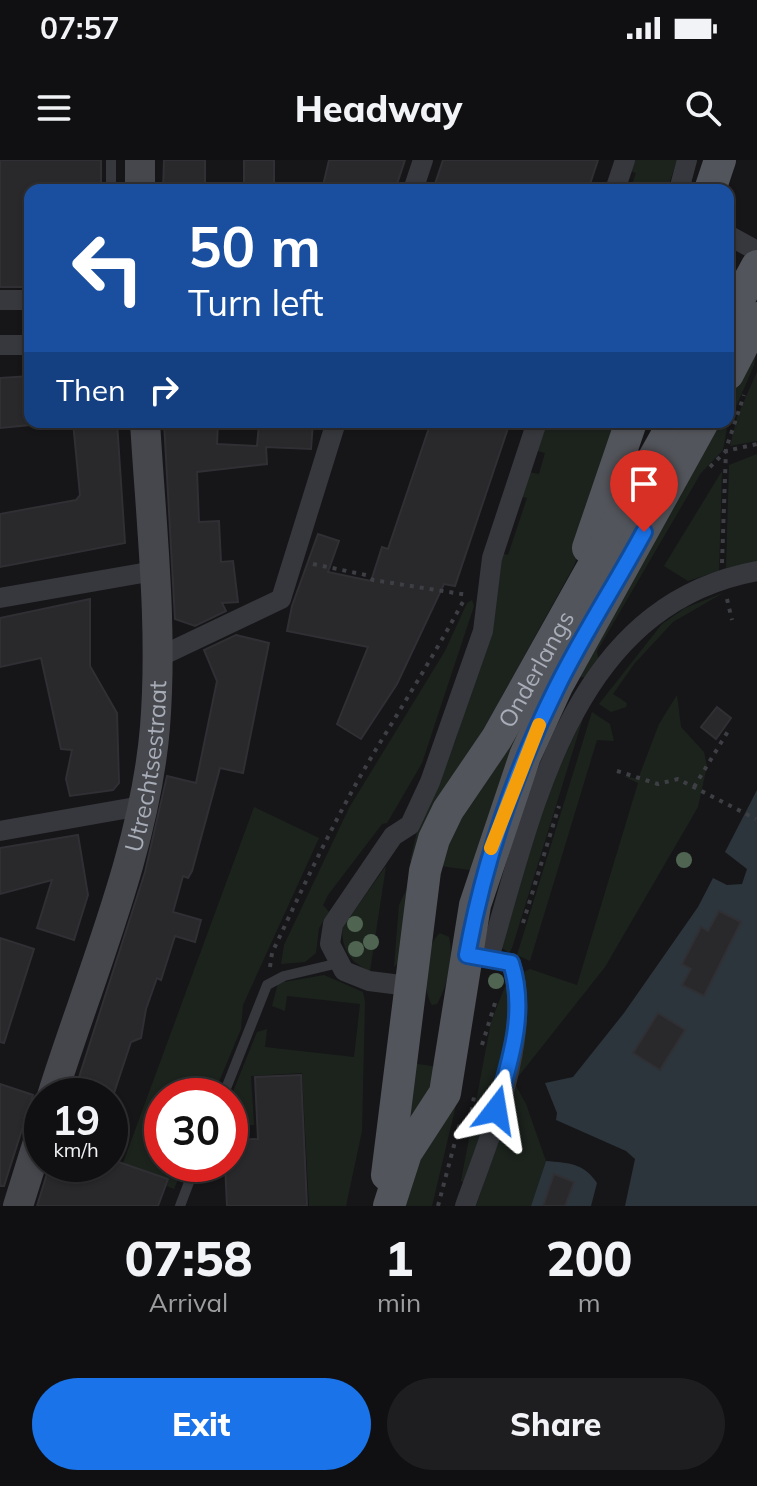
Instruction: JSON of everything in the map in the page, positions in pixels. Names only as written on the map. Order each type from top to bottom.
[{"type":"main road","points":[[712,184],[720,160]]},
{"type":"main road","points":[[734,308],[757,266]]},
{"type":"main road","points":[[737,382],[757,318]]},
{"type":"main road","points":[[570,605],[629,428]]},
{"type":"main road","name":"Onderlangs","points":[[386,1206],[409,986],[425,871],[434,839],[448,810],[497,738],[671,428]]},
{"type":"main road","name":"Onderlangs","points":[[386,1206],[406,1153],[445,1093],[475,951],[488,858],[525,756],[557,686],[700,428]]},
{"type":"main road","points":[[419,922],[435,907],[446,906],[463,923],[475,951]]},
{"type":"main road","name":"Onderlangs","points":[[409,986],[413,1013],[427,1030],[447,1030],[459,1018]]},
{"type":"street","points":[[140,160],[140,184]]},
{"type":"street","points":[[415,184],[423,160]]},
{"type":"street","points":[[617,184],[625,160]]},
{"type":"street","points":[[681,184],[687,160]]},
{"type":"street","points":[[734,227],[757,234]]},
{"type":"street","points":[[734,238],[757,251]]},
{"type":"street","points":[[0,300],[24,300]]},
{"type":"street","points":[[0,345],[24,345]]},
{"type":"street","name":"Utrechtsestraat","points":[[58,1078],[124,874],[141,806],[155,727],[157,658],[145,428]]},
{"type":"street","points":[[157,658],[281,599],[298,561],[334,428]]},
{"type":"street","name":"Onderlangs","points":[[339,963],[330,944],[338,913],[393,836],[410,825],[442,750],[483,631],[490,601],[492,558],[535,428]]},
{"type":"street","points":[[0,598],[154,571]]},
{"type":"street","points":[[475,951],[552,753],[581,699],[604,668],[664,606],[722,578],[757,571]]},
{"type":"street","points":[[0,831],[141,806]]},
{"type":"street","points":[[339,963],[356,977],[409,986]]},
{"type":"street","points":[[465,1206],[489,1138],[518,1022],[519,987],[511,963]]},
{"type":"street","points":[[18,1206],[25,1182]]},
{"type":"lane","points":[[111,160],[111,184]]},
{"type":"lane","points":[[475,951],[511,963]]},
{"type":"lane","points":[[230,1078],[267,985],[284,976],[339,963]]},
{"type":"lane","points":[[180,1206],[189,1182]]},
{"type":"path","points":[[734,416],[737,382]]},
{"type":"path","points":[[722,578],[726,451],[731,428]]},
{"type":"path","points":[[726,451],[757,444]]},
{"type":"path","points":[[267,985],[272,953],[334,826],[375,751],[440,648],[477,573],[492,558]]},
{"type":"path","points":[[298,561],[366,575],[373,580],[445,590]]},
{"type":"path","points":[[694,787],[730,728]]},
{"type":"path","points":[[617,771],[658,784],[678,779],[756,819]]},
{"type":"path","points":[[522,925],[560,804]]},
{"type":"path","points":[[480,1051],[511,963]]},
{"type":"path","points":[[465,1145],[474,1092]]},
{"type":"shaded area","points":[[632,160],[677,160],[669,184],[632,184],[636,173],[628,170]]},
{"type":"shaded area","points":[[757,348],[754,365],[734,412],[734,379]]},
{"type":"shaded area","points":[[757,372],[757,441],[730,446],[737,417]]},
{"type":"shaded area","points":[[541,428],[624,428],[574,566],[502,696],[421,862],[410,861],[418,827],[456,739],[471,689],[501,553],[508,555],[527,498],[519,496],[528,472],[539,474],[545,453],[534,450]]},
{"type":"shaded area","points":[[706,428],[727,428],[723,450],[701,473],[597,651],[599,666],[588,678],[576,676]]},
{"type":"shaded area","points":[[757,454],[757,563],[726,568],[729,465]]},
{"type":"shaded area","points":[[722,471],[719,571],[688,581],[664,566]]},
{"type":"shaded area","points":[[723,593],[673,622],[634,664],[613,694],[627,703],[626,707],[611,712],[599,704],[662,624],[685,608]]},
{"type":"shaded area","points":[[472,600],[474,606],[422,763],[387,823],[382,824],[328,895],[323,905],[329,912],[319,928],[316,953],[305,962],[281,964],[284,945],[349,808],[445,651],[467,603]]},
{"type":"shaded area","points":[[560,640],[477,871],[433,865]]},
{"type":"shaded area","points":[[677,695],[681,727],[704,752],[707,766],[698,807],[605,967],[514,1082],[526,1104],[546,1161],[531,1206],[476,1206],[491,1162],[522,973],[530,969],[577,985],[638,783],[623,776],[638,779],[659,724]]},
{"type":"shaded area","points":[[592,712],[610,724],[614,741],[597,740],[530,961],[517,955]]},
{"type":"shaded area","points":[[584,715],[509,953],[502,948],[544,800]]},
{"type":"shaded area","points":[[757,790],[757,1206],[625,1206],[635,1159],[626,1151],[556,1120],[557,1113],[545,1083],[573,1077],[624,1013],[698,907],[713,878],[727,885],[742,884],[747,869],[725,852]]},
{"type":"shaded area","points":[[254,807],[319,838],[243,1005],[241,1029],[221,1078],[154,1078]]},
{"type":"shaded area","points":[[386,866],[370,971],[357,964],[348,954],[342,928]]},
{"type":"shaded area","points":[[407,888],[403,958],[394,967],[399,905]]},
{"type":"shaded area","points":[[440,933],[449,937],[450,963],[441,996],[437,1004],[432,1005],[426,988],[427,958]]},
{"type":"shaded area","points":[[510,974],[505,1061],[468,1184],[461,1181],[491,1022]]},
{"type":"shaded area","points":[[324,975],[363,992],[362,1131],[346,1206],[309,1206],[302,1073],[251,1076],[254,1125],[248,1125],[248,1078],[238,1078],[257,1032],[267,1029],[265,1047],[354,1057],[360,1004],[287,996],[285,1011],[272,1006],[278,983]]},
{"type":"shaded area","points":[[405,1062],[445,1068],[401,1143]]},
{"type":"shaded area","points":[[464,1071],[432,1206],[406,1206],[402,1174]]},
{"type":"shaded area","points":[[144,1106],[144,1170],[128,1165],[128,1149]]},
{"type":"shaded area","points":[[546,1161],[575,1165],[592,1176],[597,1183],[591,1206],[531,1206]]},
{"type":"shaded area","points":[[168,1182],[177,1182],[174,1189],[167,1186]]},
{"type":"building","points":[[0,160],[101,160],[101,184],[24,184],[24,287],[0,287]]},
{"type":"building","points":[[164,160],[205,160],[205,184],[163,184]]},
{"type":"building","points":[[244,160],[274,160],[274,184],[244,184]]},
{"type":"building","points":[[329,160],[405,160],[397,184],[323,184]]},
{"type":"building","points":[[443,160],[598,160],[590,184],[435,184]]},
{"type":"building","points":[[24,376],[24,426],[0,428],[0,378]]},
{"type":"building","points":[[74,428],[117,428],[125,543],[0,567],[0,514],[76,500],[80,495]]},
{"type":"building","points":[[164,428],[218,428],[217,444],[257,446],[259,428],[313,428],[311,449],[266,447],[267,464],[197,472],[199,522],[219,521],[221,562],[233,561],[238,602],[222,603],[226,611],[195,626],[175,619]]},
{"type":"building","points":[[429,428],[508,428],[455,586],[444,584],[397,684],[361,739],[337,724],[368,647],[287,631],[292,606],[318,534],[339,541],[328,572],[371,581],[382,547],[388,549]]},
{"type":"building","points":[[90,599],[90,666],[117,713],[119,783],[113,790],[70,796],[66,779],[72,750],[61,749],[41,658],[0,667],[0,618]]},
{"type":"building","points":[[236,635],[269,643],[243,773],[220,768],[192,871],[188,878],[183,876],[173,912],[201,920],[195,942],[175,936],[161,980],[157,978],[146,1009],[141,1038],[131,1042],[119,1078],[79,1078],[145,872],[167,776],[196,783],[217,681],[204,650]]},
{"type":"building","points":[[717,707],[731,718],[716,739],[701,727]]},
{"type":"building","points":[[78,835],[88,895],[74,940],[37,928],[52,880],[0,894],[0,848]]},
{"type":"building","points":[[719,911],[741,922],[704,996],[682,985],[691,969],[682,964],[701,927],[708,931]]},
{"type":"building","points":[[0,938],[34,949],[4,1043],[0,1042]]},
{"type":"building","points":[[658,1013],[685,1030],[660,1070],[633,1053]]},
{"type":"building","points":[[301,1075],[307,1206],[227,1206],[226,1182],[248,1182],[248,1139],[258,1139],[255,1077]]},
{"type":"building","points":[[0,1084],[24,1092],[24,1123],[4,1186],[0,1186]]},
{"type":"building","points":[[128,1165],[144,1171],[144,1182],[167,1182],[158,1206],[37,1206],[44,1182],[128,1182]]},
{"type":"building","points":[[554,1174],[574,1182],[565,1206],[543,1206]]},
{"type":"slow traffic","points":[[491,848],[539,725]]},
{"type":"route","points":[[496,1110],[518,1022],[519,987],[511,963],[467,955],[475,905],[488,858],[525,756],[557,686],[644,532]]}]
